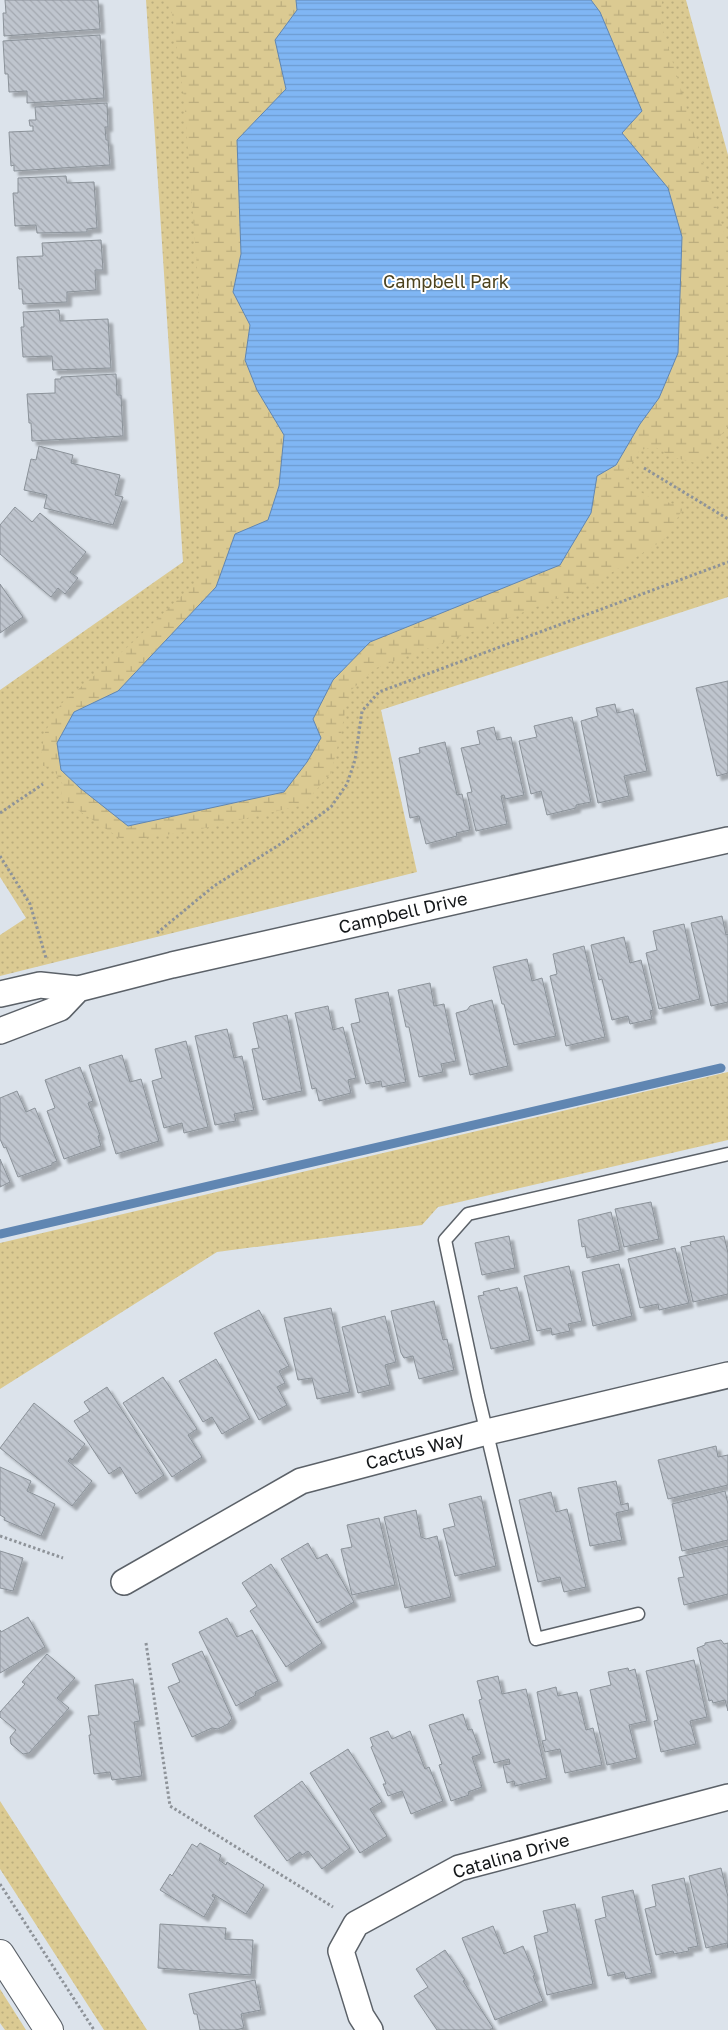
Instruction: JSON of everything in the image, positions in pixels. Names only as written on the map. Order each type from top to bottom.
[{"type":"main road","points":[[0,1954],[49,2030]]},
{"type":"street","name":"Campbell Drive","points":[[0,994],[40,985],[78,989],[172,965],[728,840]]},
{"type":"street","points":[[0,1031],[60,1008],[78,989]]},
{"type":"street","name":"Cactus Way","points":[[124,1582],[302,1481],[486,1432],[728,1375]]},
{"type":"street","name":"Catalina Drive","points":[[370,2030],[361,2016],[341,1951],[356,1924],[459,1868],[728,1797]]},
{"type":"lane","points":[[638,1614],[536,1639],[486,1432],[445,1240],[468,1214],[728,1154]]},
{"type":"path","points":[[644,468],[728,519]]},
{"type":"path","points":[[157,933],[214,886],[282,843],[331,807],[346,784],[355,760],[362,710],[379,692],[728,562]]},
{"type":"path","points":[[0,812],[43,784]]},
{"type":"path","points":[[0,856],[30,904],[46,958]]},
{"type":"path","points":[[0,1536],[63,1558]]},
{"type":"path","points":[[146,1643],[170,1806],[333,1906]]},
{"type":"path","points":[[0,1884],[94,2030]]},
{"type":"green space","name":"Campbell Park","points":[[146,0],[686,0],[728,155],[728,597],[381,710],[417,872],[0,976],[0,935],[26,918],[0,877],[0,690],[183,562]]},
{"type":"green space","points":[[170,0],[296,0],[297,10],[275,40],[286,89],[237,140],[241,254],[233,292],[250,325],[245,360],[257,390],[284,435],[279,486],[268,520],[235,534],[216,587],[117,691],[74,712],[61,770],[80,788],[128,826],[284,792],[307,762],[321,738],[313,719],[333,680],[370,642],[560,565],[591,513],[597,476],[616,465],[640,424],[659,398],[668,188],[622,133],[600,12],[591,0],[662,0],[661,23],[728,246],[728,426],[699,464],[672,457],[655,447],[640,450],[627,471],[631,486],[649,497],[684,507],[665,539],[595,583],[376,668],[349,692],[331,773],[303,805],[192,831],[124,841],[60,798],[63,785],[53,768],[39,765],[45,732],[61,704],[131,644],[199,579],[201,451],[198,281],[184,98]]},
{"type":"green space","points":[[728,1072],[728,1140],[438,1207],[422,1225],[217,1252],[0,1389],[0,1243]]},
{"type":"green space","points":[[0,1801],[147,2030],[104,2030],[0,1869]]},
{"type":"green space","points":[[0,1989],[26,2030],[5,2030],[0,2023]]},
{"type":"water","points":[[296,0],[591,0],[600,12],[642,111],[622,133],[668,188],[682,237],[678,353],[659,398],[640,424],[616,465],[597,476],[591,513],[560,565],[370,642],[333,680],[313,719],[321,738],[307,762],[284,792],[128,826],[80,788],[61,770],[57,743],[74,712],[118,691],[216,587],[235,534],[268,520],[279,486],[284,435],[257,390],[245,360],[250,325],[233,292],[241,254],[237,140],[286,89],[275,40],[297,10]]},
{"type":"building","points":[[5,0],[98,0],[100,29],[4,36],[3,13],[6,13]]},
{"type":"building","points":[[100,35],[104,98],[27,103],[27,91],[9,92],[8,74],[5,74],[3,41]]},
{"type":"building","points":[[107,103],[108,127],[105,127],[110,165],[14,171],[14,165],[11,166],[9,132],[33,131],[33,126],[30,126],[29,120],[36,120],[35,107]]},
{"type":"building","points":[[66,176],[67,183],[94,182],[97,228],[87,229],[87,232],[37,233],[36,225],[15,226],[13,193],[18,193],[18,178]]},
{"type":"building","points":[[101,240],[103,270],[95,270],[96,290],[67,292],[67,302],[23,304],[22,289],[19,289],[17,257],[43,256],[42,243]]},
{"type":"building","points":[[59,310],[60,321],[108,319],[111,368],[53,370],[52,356],[23,357],[21,327],[24,327],[23,312]]},
{"type":"building","points":[[116,374],[117,395],[121,395],[123,436],[32,441],[27,394],[55,393],[55,379],[61,379],[61,377]]},
{"type":"building","points":[[39,446],[73,455],[71,463],[120,475],[115,495],[123,497],[113,525],[44,508],[47,495],[24,490],[31,459],[36,460]]},
{"type":"building","points":[[15,507],[32,522],[40,513],[86,552],[70,572],[78,578],[65,594],[58,588],[51,597],[0,554],[0,525]]},
{"type":"building","points":[[0,584],[23,617],[0,633]]},
{"type":"building","points":[[728,681],[728,773],[717,776],[696,688]]},
{"type":"building","points":[[615,704],[617,713],[633,709],[647,771],[624,776],[629,796],[598,803],[581,721],[598,716],[596,708]]},
{"type":"building","points":[[572,717],[591,802],[576,805],[576,808],[547,815],[541,791],[531,794],[519,741],[537,737],[534,726]]},
{"type":"building","points":[[494,727],[497,740],[511,737],[524,795],[505,799],[504,795],[501,796],[507,824],[476,831],[467,793],[472,792],[461,748],[480,744],[477,731]]},
{"type":"building","points":[[445,742],[457,795],[462,794],[470,830],[456,833],[457,836],[426,844],[419,816],[410,818],[399,758],[420,753],[419,748]]},
{"type":"building","points":[[722,916],[726,935],[728,934],[728,1002],[711,1006],[691,923]]},
{"type":"building","points":[[684,924],[700,999],[659,1009],[646,953],[657,950],[653,931]]},
{"type":"building","points":[[624,937],[630,963],[641,960],[653,1010],[650,1011],[652,1019],[630,1024],[628,1016],[612,1020],[602,979],[599,980],[591,945]]},
{"type":"building","points":[[584,946],[605,1037],[566,1046],[550,976],[557,974],[553,954]]},
{"type":"building","points":[[527,959],[532,981],[542,978],[556,1036],[514,1045],[493,967]]},
{"type":"building","points":[[430,983],[434,1006],[444,1004],[456,1061],[441,1064],[443,1072],[419,1077],[409,1027],[406,1027],[398,990]]},
{"type":"building","points":[[388,992],[406,1082],[382,1087],[381,1081],[366,1084],[351,1024],[360,1022],[355,999]]},
{"type":"building","points":[[492,1000],[508,1066],[470,1075],[456,1013],[467,1010],[470,1006]]},
{"type":"building","points":[[328,1006],[333,1030],[343,1027],[356,1078],[348,1080],[351,1093],[319,1101],[316,1088],[312,1089],[295,1013]]},
{"type":"building","points":[[287,1015],[302,1091],[263,1100],[252,1049],[259,1048],[253,1023]]},
{"type":"building","points":[[227,1029],[234,1058],[242,1056],[254,1110],[234,1114],[236,1121],[215,1125],[195,1036]]},
{"type":"building","points":[[186,1041],[208,1127],[184,1133],[182,1123],[164,1128],[152,1081],[162,1078],[155,1049]]},
{"type":"building","points":[[122,1055],[130,1082],[141,1079],[159,1141],[116,1154],[89,1065]]},
{"type":"building","points":[[80,1067],[93,1101],[88,1103],[100,1135],[98,1136],[101,1146],[64,1159],[47,1111],[55,1108],[45,1080]]},
{"type":"building","points":[[17,1091],[26,1112],[35,1108],[57,1161],[52,1163],[52,1165],[18,1177],[6,1147],[4,1148],[0,1139],[0,1098]]},
{"type":"building","points":[[0,1159],[10,1182],[0,1187]]},
{"type":"building","points":[[651,1202],[659,1239],[624,1247],[615,1209]]},
{"type":"building","points":[[611,1212],[620,1250],[587,1258],[585,1246],[582,1247],[578,1220]]},
{"type":"building","points":[[509,1236],[515,1268],[482,1275],[475,1243]]},
{"type":"building","points":[[724,1236],[728,1253],[728,1294],[693,1302],[681,1247],[691,1245],[690,1242]]},
{"type":"building","points":[[675,1248],[689,1303],[659,1310],[658,1304],[640,1308],[628,1259]]},
{"type":"building","points":[[619,1264],[632,1316],[593,1326],[582,1272]]},
{"type":"building","points":[[569,1266],[582,1321],[568,1324],[570,1331],[552,1335],[551,1328],[537,1331],[524,1276]]},
{"type":"building","points":[[517,1287],[530,1340],[491,1349],[478,1296],[484,1295],[483,1292],[499,1288],[500,1291]]},
{"type":"building","points":[[434,1301],[443,1340],[447,1339],[454,1370],[419,1379],[413,1356],[404,1358],[401,1353],[391,1311]]},
{"type":"building","points":[[331,1308],[350,1392],[317,1399],[312,1378],[298,1380],[284,1318]]},
{"type":"building","points":[[259,1310],[289,1366],[279,1371],[285,1383],[277,1387],[287,1405],[259,1420],[214,1333]]},
{"type":"building","points":[[385,1316],[396,1362],[385,1365],[390,1385],[358,1393],[342,1327]]},
{"type":"building","points":[[216,1359],[250,1418],[222,1434],[212,1417],[203,1422],[179,1381]]},
{"type":"building","points":[[163,1377],[197,1429],[188,1435],[202,1457],[172,1477],[123,1403]]},
{"type":"building","points":[[107,1387],[164,1475],[136,1494],[120,1467],[109,1474],[74,1421],[90,1411],[84,1402]]},
{"type":"building","points":[[34,1403],[85,1444],[72,1460],[70,1458],[68,1461],[92,1481],[72,1506],[0,1448]]},
{"type":"building","points":[[716,1446],[718,1457],[728,1455],[728,1485],[668,1499],[658,1460]]},
{"type":"building","points":[[0,1467],[31,1481],[27,1491],[55,1504],[41,1536],[4,1520],[5,1518],[0,1515]]},
{"type":"building","points":[[616,1481],[621,1505],[628,1503],[629,1510],[616,1513],[622,1540],[590,1546],[578,1488]]},
{"type":"building","points":[[725,1491],[728,1504],[728,1540],[682,1551],[672,1504]]},
{"type":"building","points":[[551,1492],[556,1512],[567,1509],[586,1587],[564,1592],[560,1577],[538,1582],[519,1500]]},
{"type":"building","points":[[481,1496],[496,1566],[455,1576],[443,1529],[455,1526],[449,1504]]},
{"type":"building","points":[[416,1510],[421,1537],[426,1539],[437,1536],[451,1597],[405,1608],[384,1517]]},
{"type":"building","points":[[379,1518],[395,1585],[352,1595],[341,1549],[352,1547],[347,1525]]},
{"type":"building","points":[[308,1543],[317,1559],[327,1554],[354,1602],[317,1623],[281,1559]]},
{"type":"building","points":[[728,1546],[728,1594],[684,1605],[678,1578],[684,1577],[679,1557]]},
{"type":"building","points":[[0,1551],[23,1558],[13,1591],[0,1588]]},
{"type":"building","points":[[271,1564],[322,1643],[286,1667],[250,1611],[257,1606],[242,1583]]},
{"type":"building","points":[[28,1617],[45,1647],[0,1673],[0,1630],[1,1632]]},
{"type":"building","points":[[227,1618],[237,1637],[252,1630],[278,1681],[255,1692],[256,1695],[236,1706],[199,1632]]},
{"type":"building","points":[[721,1640],[724,1644],[728,1643],[728,1711],[725,1700],[713,1703],[712,1700],[709,1701],[697,1648],[705,1645],[705,1643]]},
{"type":"building","points":[[202,1651],[232,1718],[228,1724],[218,1729],[212,1728],[192,1737],[168,1687],[180,1682],[172,1664]]},
{"type":"building","points":[[47,1654],[75,1678],[57,1698],[69,1708],[29,1753],[23,1754],[11,1744],[10,1737],[16,1730],[0,1717],[0,1712],[25,1684],[22,1682]]},
{"type":"building","points":[[694,1660],[707,1717],[690,1721],[696,1744],[661,1752],[654,1721],[658,1720],[646,1671]]},
{"type":"building","points":[[628,1668],[629,1671],[635,1669],[647,1721],[629,1725],[637,1758],[607,1765],[590,1690],[611,1685],[608,1672]]},
{"type":"building","points":[[498,1676],[502,1694],[526,1689],[547,1778],[515,1786],[514,1781],[507,1783],[503,1765],[510,1764],[509,1759],[494,1763],[479,1700],[482,1699],[477,1681]]},
{"type":"building","points":[[133,1679],[140,1721],[134,1722],[142,1776],[112,1780],[110,1772],[94,1774],[88,1716],[99,1715],[95,1685]]},
{"type":"building","points":[[556,1687],[558,1696],[577,1692],[586,1730],[593,1728],[602,1765],[565,1773],[560,1749],[545,1752],[542,1741],[546,1740],[537,1692]]},
{"type":"building","points":[[463,1714],[468,1730],[472,1729],[481,1754],[472,1757],[482,1787],[468,1792],[469,1795],[451,1801],[439,1765],[442,1764],[429,1725]]},
{"type":"building","points":[[388,1731],[392,1739],[410,1731],[425,1769],[429,1767],[443,1801],[411,1814],[402,1791],[388,1796],[383,1784],[386,1784],[371,1747],[373,1746],[370,1738]]},
{"type":"building","points":[[348,1749],[382,1802],[370,1809],[387,1836],[360,1853],[310,1773]]},
{"type":"building","points":[[302,1781],[350,1848],[322,1869],[308,1851],[302,1855],[300,1852],[287,1861],[254,1816]]},
{"type":"building","points":[[200,1843],[221,1855],[219,1860],[226,1865],[227,1862],[264,1885],[246,1914],[213,1894],[212,1896],[215,1898],[204,1917],[160,1890],[170,1874],[172,1876],[192,1844],[197,1847]]},
{"type":"building","points":[[721,1868],[728,1897],[728,1948],[727,1943],[706,1948],[689,1876]]},
{"type":"building","points":[[684,1878],[698,1946],[688,1948],[689,1951],[674,1954],[673,1951],[656,1955],[645,1909],[656,1906],[652,1885]]},
{"type":"building","points":[[633,1890],[652,1973],[626,1979],[624,1972],[608,1976],[595,1920],[606,1917],[602,1897]]},
{"type":"building","points":[[575,1904],[593,1984],[547,1995],[534,1936],[548,1932],[543,1911]]},
{"type":"building","points":[[160,1924],[226,1928],[225,1939],[253,1940],[251,1975],[158,1968]]},
{"type":"building","points":[[493,1926],[504,1954],[523,1946],[543,2001],[495,2020],[462,1938]]},
{"type":"building","points":[[445,1950],[493,2028],[490,2030],[437,2030],[414,1996],[428,1987],[416,1969]]},
{"type":"building","points":[[255,1980],[261,2010],[241,2014],[244,2028],[235,2030],[200,2030],[197,2014],[194,2014],[189,1994]]},
{"type":"waterway","points":[[0,1234],[721,1068]]}]
